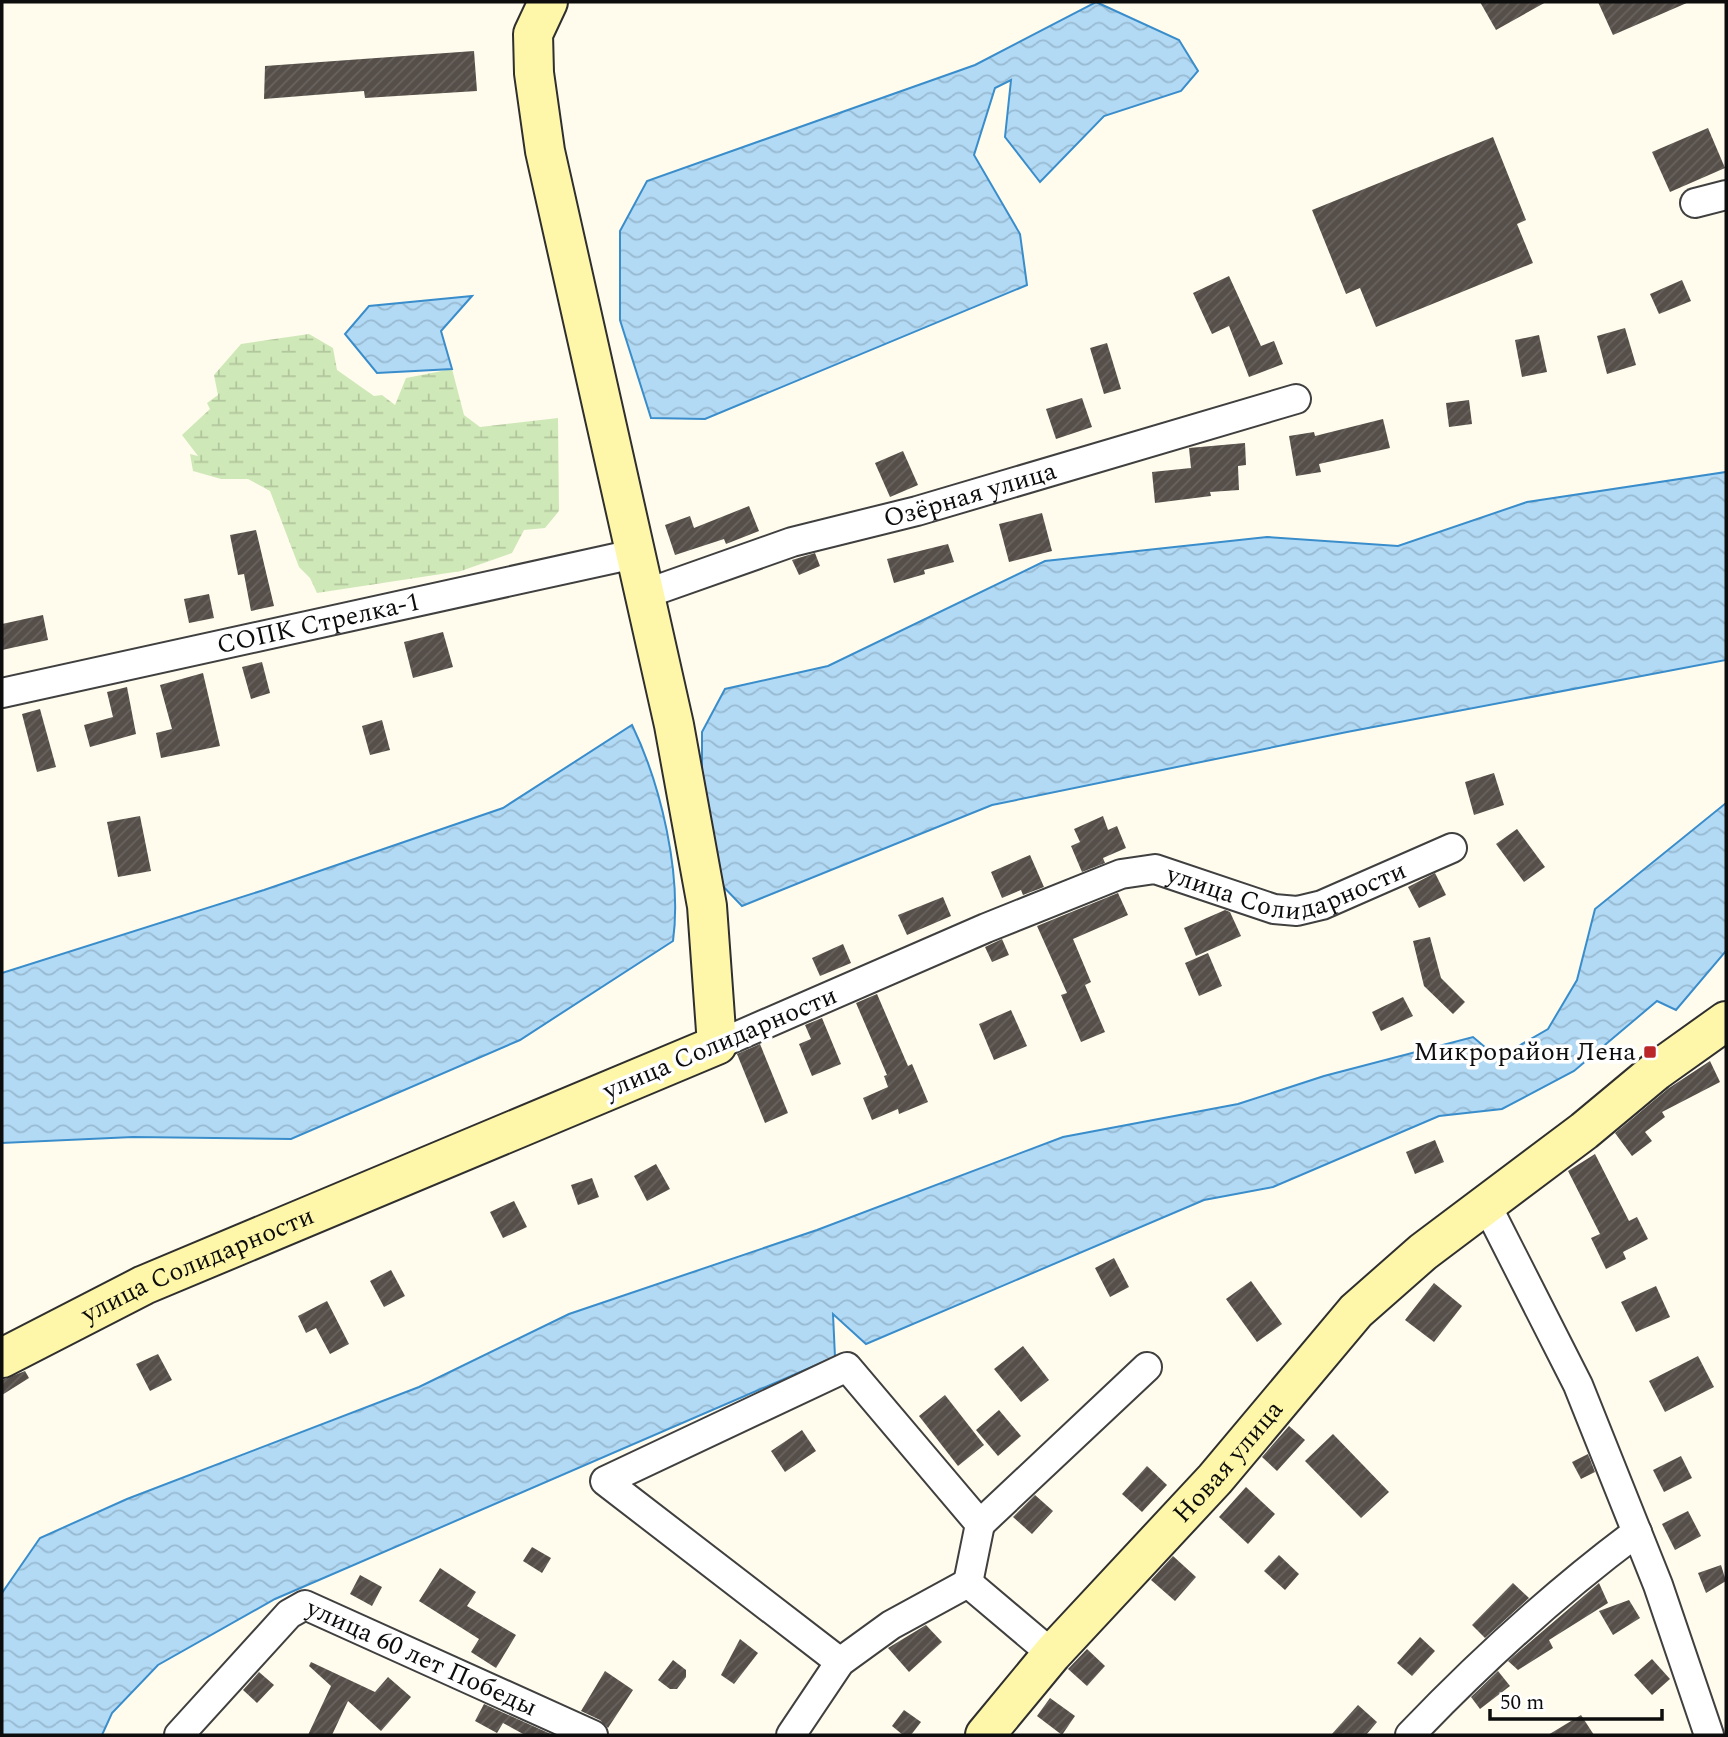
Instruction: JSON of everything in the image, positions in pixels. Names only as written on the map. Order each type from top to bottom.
[{"type":"street","points":[[548,2],[533,34],[534,73],[545,151],[674,725],[706,906],[717,1045]]},
{"type":"street","points":[[1695,203],[1726,195]]},
{"type":"street","name":"Озёрная улица","points":[[645,594],[792,542],[917,511],[1296,399]]},
{"type":"street","name":"СОПК Стрелка-1","points":[[2,693],[634,554]]},
{"type":"street","name":"улица Солидарности","points":[[2,1358],[144,1285],[717,1045],[986,928],[1121,874],[1155,869],[1274,909],[1297,911],[1322,905],[1452,848]]},
{"type":"street","name":"Новая улица","points":[[985,1735],[1052,1654],[1215,1479],[1356,1311],[1423,1252],[1584,1131],[1656,1071],[1726,1021]]},
{"type":"street","points":[[1486,1204],[1578,1385],[1637,1532],[1709,1735]]},
{"type":"street","points":[[840,1662],[605,1481],[847,1367],[980,1524]]},
{"type":"street","points":[[791,1735],[840,1662],[891,1625],[968,1583],[980,1524],[1147,1367]]},
{"type":"street","points":[[1410,1735],[1486,1656],[1637,1532]]},
{"type":"street","points":[[968,1583],[1052,1654]]},
{"type":"street","name":"улица 60 лет Победы","points":[[179,1735],[289,1614],[305,1605],[593,1735]]},
{"type":"green space","points":[[309,334],[333,348],[337,370],[374,396],[382,395],[395,405],[406,378],[452,369],[464,415],[480,427],[558,418],[559,511],[545,528],[524,530],[512,553],[461,571],[317,593],[310,578],[299,567],[270,491],[248,479],[221,479],[193,471],[190,454],[198,456],[182,435],[210,409],[207,403],[218,395],[214,375],[241,344]]},
{"type":"water","points":[[1096,2],[1179,40],[1198,71],[1181,91],[1104,116],[1040,182],[1005,137],[1011,80],[995,88],[974,155],[1020,234],[1027,285],[705,419],[651,418],[620,320],[620,231],[647,181],[975,65]]},
{"type":"water","points":[[472,296],[441,331],[452,369],[377,373],[345,334],[369,306]]},
{"type":"water","points":[[1726,472],[1726,660],[1347,732],[992,805],[742,906],[714,877],[702,805],[702,732],[725,689],[828,666],[1045,561],[1267,537],[1398,546],[1527,502]]},
{"type":"water","points":[[632,725],[652,775],[667,830],[674,887],[673,941],[520,1040],[291,1139],[133,1137],[2,1143],[2,973],[264,890],[503,808]]},
{"type":"water","points":[[1726,803],[1726,951],[1676,1010],[1657,1001],[1574,1071],[1502,1109],[1439,1116],[1273,1187],[1204,1200],[866,1344],[833,1314],[835,1357],[275,1599],[158,1665],[112,1713],[102,1735],[2,1735],[2,1593],[40,1538],[127,1499],[419,1387],[569,1314],[817,1230],[1063,1137],[1238,1104],[1324,1076],[1473,1037],[1498,1058],[1548,1029],[1577,980],[1595,909]]},
{"type":"building","points":[[1480,2],[1546,2],[1496,30]]},
{"type":"building","points":[[1598,2],[1689,2],[1613,35]]},
{"type":"building","points":[[474,51],[477,91],[365,98],[364,91],[264,99],[265,66]]},
{"type":"building","points":[[1708,128],[1725,168],[1670,192],[1652,152]]},
{"type":"building","points":[[1493,137],[1526,220],[1517,224],[1533,263],[1376,327],[1360,288],[1346,294],[1312,210]]},
{"type":"building","points":[[1229,276],[1261,346],[1274,341],[1283,364],[1249,377],[1229,326],[1212,334],[1193,293]]},
{"type":"building","points":[[1682,280],[1691,301],[1659,314],[1650,294]]},
{"type":"building","points":[[1625,328],[1636,365],[1607,374],[1597,336]]},
{"type":"building","points":[[1539,335],[1547,372],[1522,377],[1515,340]]},
{"type":"building","points":[[1107,343],[1121,389],[1104,394],[1090,348]]},
{"type":"building","points":[[1082,398],[1092,427],[1056,439],[1046,409]]},
{"type":"building","points":[[1469,400],[1472,424],[1449,427],[1446,403]]},
{"type":"building","points":[[1383,419],[1390,448],[1319,464],[1321,472],[1296,476],[1289,436],[1314,432],[1315,436]]},
{"type":"building","points":[[1245,443],[1246,465],[1238,466],[1239,490],[1210,492],[1211,496],[1155,503],[1152,472],[1191,468],[1189,448]]},
{"type":"building","points":[[903,451],[918,485],[890,497],[875,463]]},
{"type":"building","points":[[749,506],[759,531],[726,544],[724,539],[675,555],[665,525],[690,516],[694,528]]},
{"type":"building","points":[[1042,513],[1052,551],[1009,562],[999,524]]},
{"type":"building","points":[[256,530],[274,606],[251,611],[244,574],[238,575],[230,535]]},
{"type":"building","points":[[948,544],[954,562],[924,570],[925,574],[894,583],[887,559]]},
{"type":"building","points":[[815,553],[820,566],[799,575],[792,560]]},
{"type":"building","points":[[209,594],[214,618],[189,623],[184,599]]},
{"type":"building","points":[[43,615],[48,640],[2,650],[2,624]]},
{"type":"building","points":[[443,632],[453,667],[413,678],[404,642]]},
{"type":"building","points":[[262,662],[270,693],[251,699],[242,667]]},
{"type":"building","points":[[203,673],[220,746],[161,758],[156,733],[172,729],[160,685]]},
{"type":"building","points":[[127,687],[136,734],[90,747],[84,725],[113,717],[107,692]]},
{"type":"building","points":[[40,709],[56,767],[37,772],[22,714]]},
{"type":"building","points":[[382,720],[390,750],[370,755],[362,726]]},
{"type":"building","points":[[1494,773],[1504,805],[1474,815],[1465,782]]},
{"type":"building","points":[[140,816],[151,871],[118,877],[107,822]]},
{"type":"building","points":[[1103,816],[1108,830],[1117,826],[1126,848],[1103,858],[1105,863],[1082,872],[1071,846],[1080,842],[1074,829]]},
{"type":"building","points":[[1517,829],[1545,867],[1524,882],[1496,844]]},
{"type":"building","points":[[1030,855],[1044,887],[1023,895],[1021,890],[1002,898],[991,872]]},
{"type":"building","points":[[1435,873],[1446,895],[1419,908],[1408,887]]},
{"type":"building","points":[[1118,893],[1128,915],[1073,939],[1091,982],[1085,985],[1105,1032],[1081,1042],[1061,995],[1067,993],[1037,926]]},
{"type":"building","points":[[943,897],[951,916],[907,935],[898,915]]},
{"type":"building","points":[[1225,910],[1230,912],[1241,936],[1196,956],[1184,928]]},
{"type":"building","points":[[1430,937],[1441,978],[1465,1002],[1453,1014],[1424,986],[1413,941]]},
{"type":"building","points":[[1002,939],[1009,955],[992,962],[985,947]]},
{"type":"building","points":[[843,944],[851,963],[820,976],[812,958]]},
{"type":"building","points":[[1208,953],[1222,986],[1199,996],[1185,963]]},
{"type":"building","points":[[877,994],[908,1066],[912,1064],[928,1102],[899,1114],[898,1109],[872,1120],[863,1098],[888,1087],[884,1076],[887,1075],[856,1003]]},
{"type":"building","points":[[1403,997],[1413,1016],[1381,1031],[1372,1012]]},
{"type":"building","points":[[1011,1010],[1027,1046],[994,1060],[979,1024]]},
{"type":"building","points":[[822,1018],[841,1064],[812,1076],[799,1044],[811,1039],[805,1025]]},
{"type":"building","points":[[760,1044],[788,1113],[765,1123],[737,1054]]},
{"type":"building","points":[[1710,1061],[1720,1082],[1662,1112],[1665,1117],[1645,1132],[1652,1141],[1632,1156],[1615,1133],[1669,1088]]},
{"type":"building","points":[[1435,1140],[1444,1162],[1415,1174],[1406,1152]]},
{"type":"building","points":[[1595,1154],[1629,1221],[1637,1217],[1648,1239],[1623,1252],[1626,1259],[1606,1269],[1591,1238],[1600,1234],[1568,1171]]},
{"type":"building","points":[[656,1164],[670,1189],[647,1201],[634,1176]]},
{"type":"building","points":[[592,1178],[599,1197],[578,1205],[571,1185]]},
{"type":"building","points":[[514,1201],[527,1227],[503,1238],[490,1212]]},
{"type":"building","points":[[1114,1258],[1129,1287],[1110,1297],[1095,1268]]},
{"type":"building","points":[[391,1270],[405,1296],[384,1307],[370,1281]]},
{"type":"building","points":[[1251,1281],[1282,1324],[1257,1342],[1226,1299]]},
{"type":"building","points":[[1434,1283],[1462,1306],[1434,1342],[1405,1320]]},
{"type":"building","points":[[1656,1286],[1670,1317],[1636,1332],[1621,1302]]},
{"type":"building","points":[[327,1301],[349,1344],[330,1354],[316,1328],[306,1333],[298,1316]]},
{"type":"building","points":[[1023,1346],[1049,1380],[1021,1402],[994,1369]]},
{"type":"building","points":[[158,1354],[172,1380],[150,1391],[136,1364]]},
{"type":"building","points":[[1698,1356],[1714,1387],[1665,1412],[1649,1381]]},
{"type":"building","points":[[25,1371],[29,1378],[2,1395],[2,1380]]},
{"type":"building","points":[[945,1395],[984,1445],[958,1466],[919,1416]]},
{"type":"building","points":[[999,1410],[1021,1436],[998,1456],[976,1430]]},
{"type":"building","points":[[1289,1426],[1305,1440],[1277,1471],[1262,1457]]},
{"type":"building","points":[[802,1430],[816,1451],[785,1472],[771,1451]]},
{"type":"building","points":[[1333,1434],[1389,1492],[1361,1518],[1305,1461]]},
{"type":"building","points":[[1588,1454],[1595,1472],[1581,1479],[1572,1462]]},
{"type":"building","points":[[1681,1456],[1692,1478],[1664,1492],[1653,1470]]},
{"type":"building","points":[[1147,1466],[1167,1485],[1142,1512],[1122,1494]]},
{"type":"building","points":[[1246,1487],[1275,1514],[1248,1544],[1219,1517]]},
{"type":"building","points":[[1035,1495],[1053,1511],[1032,1534],[1013,1517]]},
{"type":"building","points":[[1688,1511],[1701,1536],[1675,1550],[1662,1524]]},
{"type":"building","points":[[532,1547],[551,1558],[542,1573],[523,1561]]},
{"type":"building","points":[[1279,1555],[1299,1574],[1285,1590],[1264,1571]]},
{"type":"building","points":[[1173,1556],[1196,1577],[1175,1601],[1151,1580]]},
{"type":"building","points":[[1721,1565],[1726,1581],[1706,1593],[1698,1573]]},
{"type":"building","points":[[440,1568],[476,1592],[467,1606],[516,1635],[496,1668],[471,1652],[479,1639],[419,1601]]},
{"type":"building","points":[[360,1575],[382,1587],[372,1606],[350,1594]]},
{"type":"building","points":[[1513,1583],[1529,1598],[1485,1638],[1472,1625]]},
{"type":"building","points":[[1599,1583],[1608,1603],[1549,1640],[1553,1648],[1518,1670],[1508,1661]]},
{"type":"building","points":[[1629,1600],[1640,1618],[1613,1635],[1599,1611]]},
{"type":"building","points":[[926,1625],[942,1642],[909,1672],[888,1648]]},
{"type":"building","points":[[1420,1637],[1435,1651],[1412,1676],[1397,1663]]},
{"type":"building","points":[[740,1639],[758,1653],[734,1684],[721,1675]]},
{"type":"building","points":[[1087,1649],[1105,1666],[1087,1686],[1068,1669]]},
{"type":"building","points":[[1652,1659],[1670,1679],[1652,1695],[1634,1675]]},
{"type":"building","points":[[673,1660],[686,1670],[686,1677],[677,1689],[670,1689],[658,1680]]},
{"type":"building","points":[[311,1662],[375,1692],[388,1677],[411,1697],[381,1731],[348,1701],[332,1735],[308,1735],[331,1686],[309,1666]]},
{"type":"building","points":[[605,1671],[633,1690],[608,1728],[600,1720],[581,1711]]},
{"type":"building","points":[[1498,1671],[1510,1686],[1480,1709],[1471,1697]]},
{"type":"building","points":[[259,1672],[274,1685],[257,1703],[243,1690]]},
{"type":"building","points":[[1050,1698],[1075,1716],[1062,1735],[1037,1716]]},
{"type":"building","points":[[484,1704],[553,1735],[525,1735],[503,1723],[497,1733],[475,1721]]},
{"type":"building","points":[[1358,1705],[1377,1722],[1366,1735],[1331,1735]]},
{"type":"building","points":[[904,1710],[921,1722],[911,1735],[903,1735],[892,1726]]},
{"type":"building","points":[[1581,1715],[1594,1735],[1548,1735]]},
{"type":"place","name":"Микрорайон Лена","points":[[1650,1052]]}]
